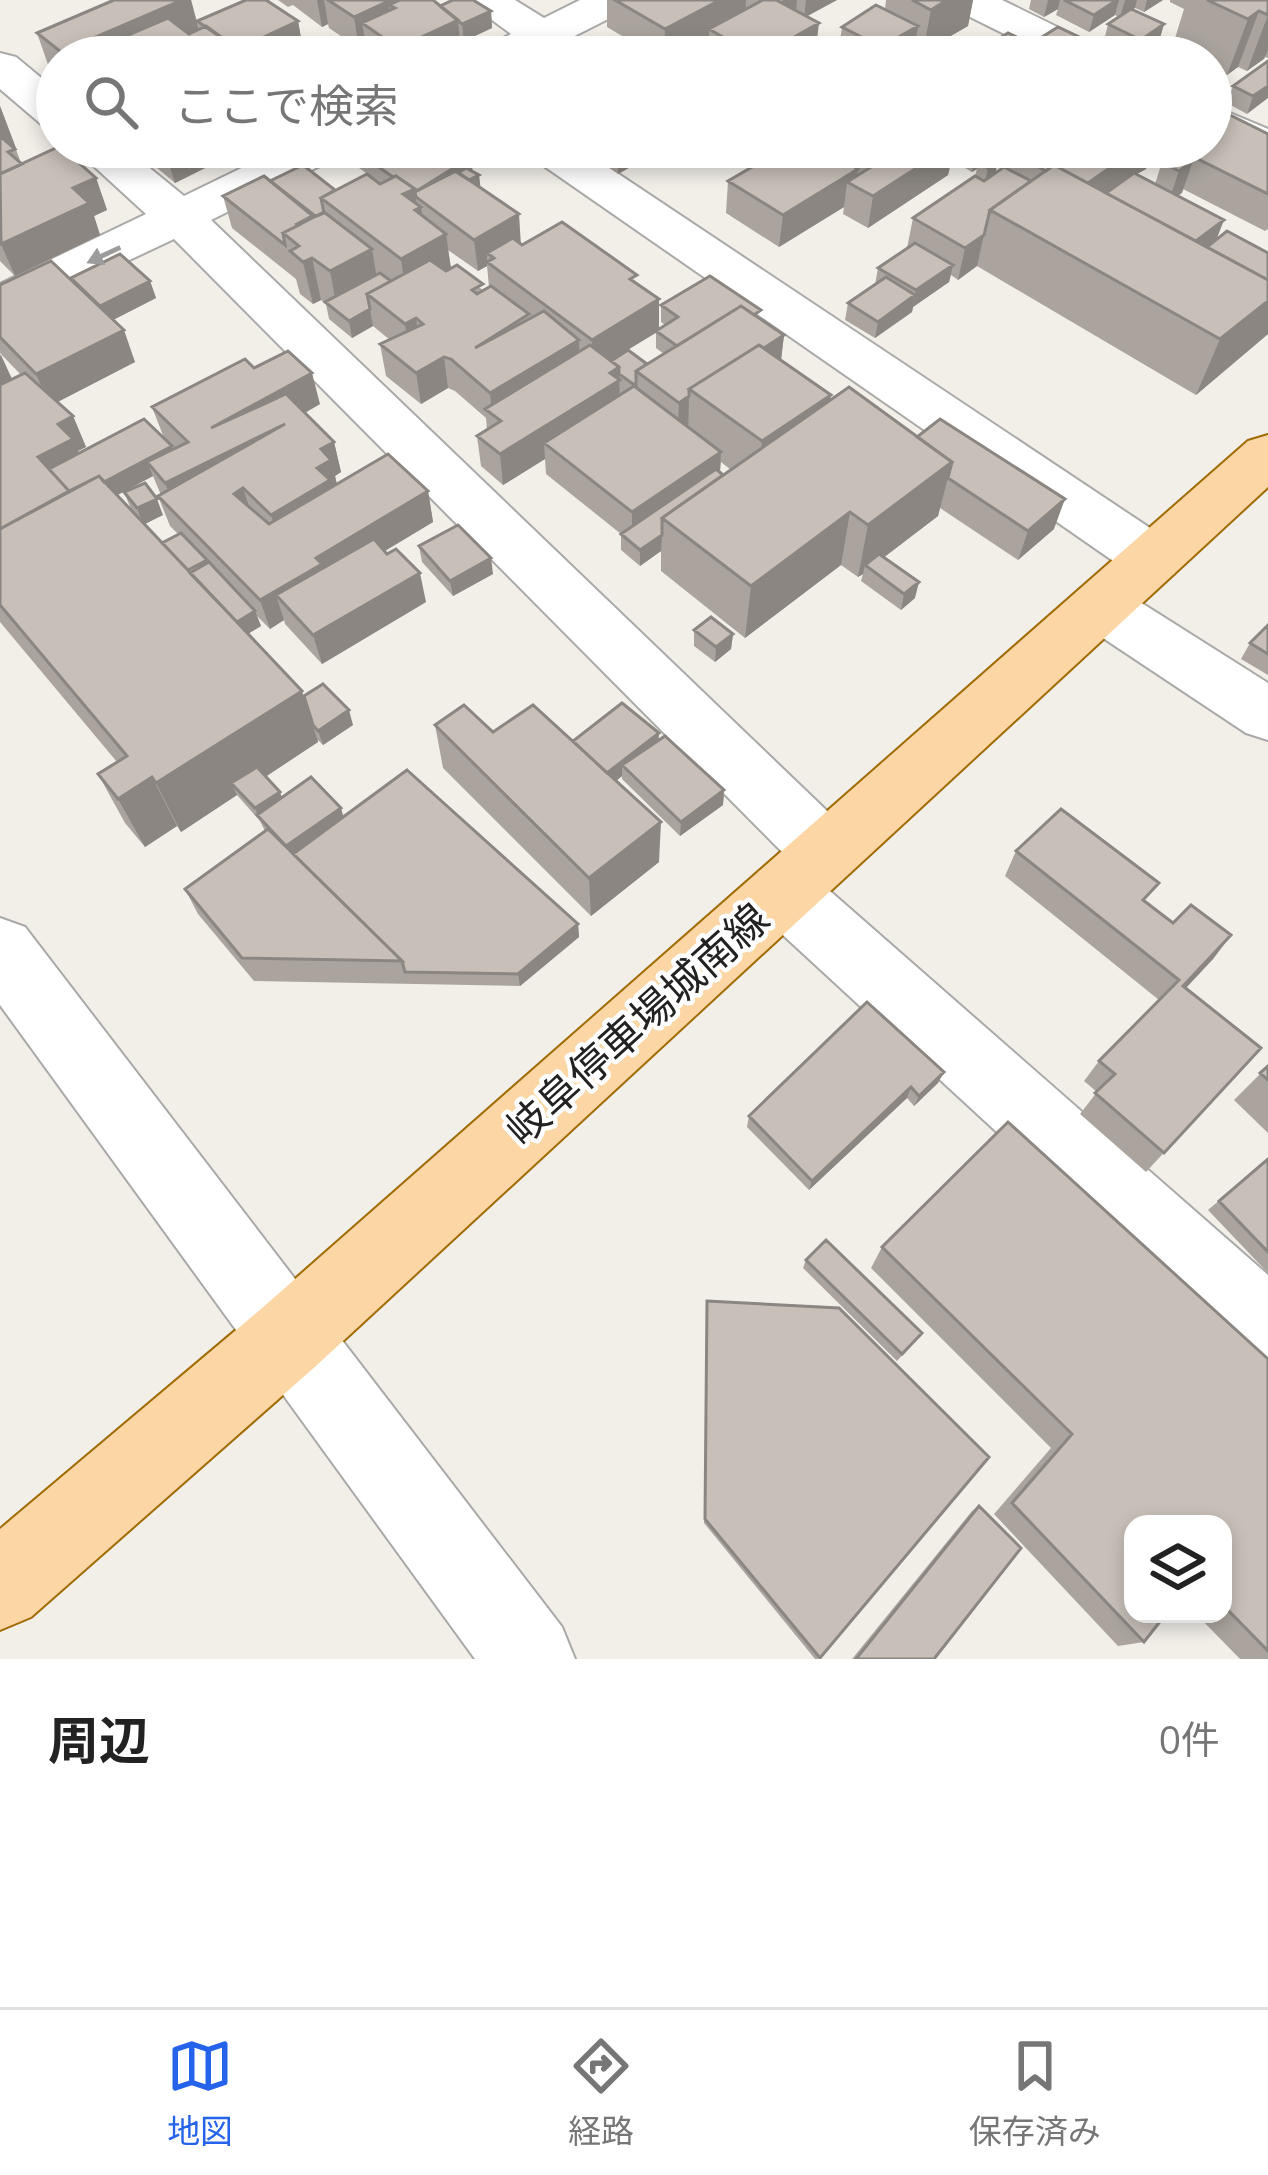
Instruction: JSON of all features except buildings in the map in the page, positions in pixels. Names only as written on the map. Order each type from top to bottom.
[{"type":"main road","name":"岐阜停車場城南線","points":[[0,1586],[289,1337],[1268,455]]},
{"type":"street","points":[[485,0],[542,35],[613,0]]},
{"type":"street","points":[[969,0],[1042,36]]},
{"type":"street","points":[[0,67],[36,97]]},
{"type":"street","points":[[1232,129],[1268,147]]},
{"type":"street","points":[[121,168],[182,218],[805,872],[1268,1328]]},
{"type":"street","points":[[0,304],[281,168]]},
{"type":"street","points":[[578,168],[1153,559]]},
{"type":"street","points":[[1100,606],[1268,715]]},
{"type":"street","points":[[0,949],[530,1659]]}]
